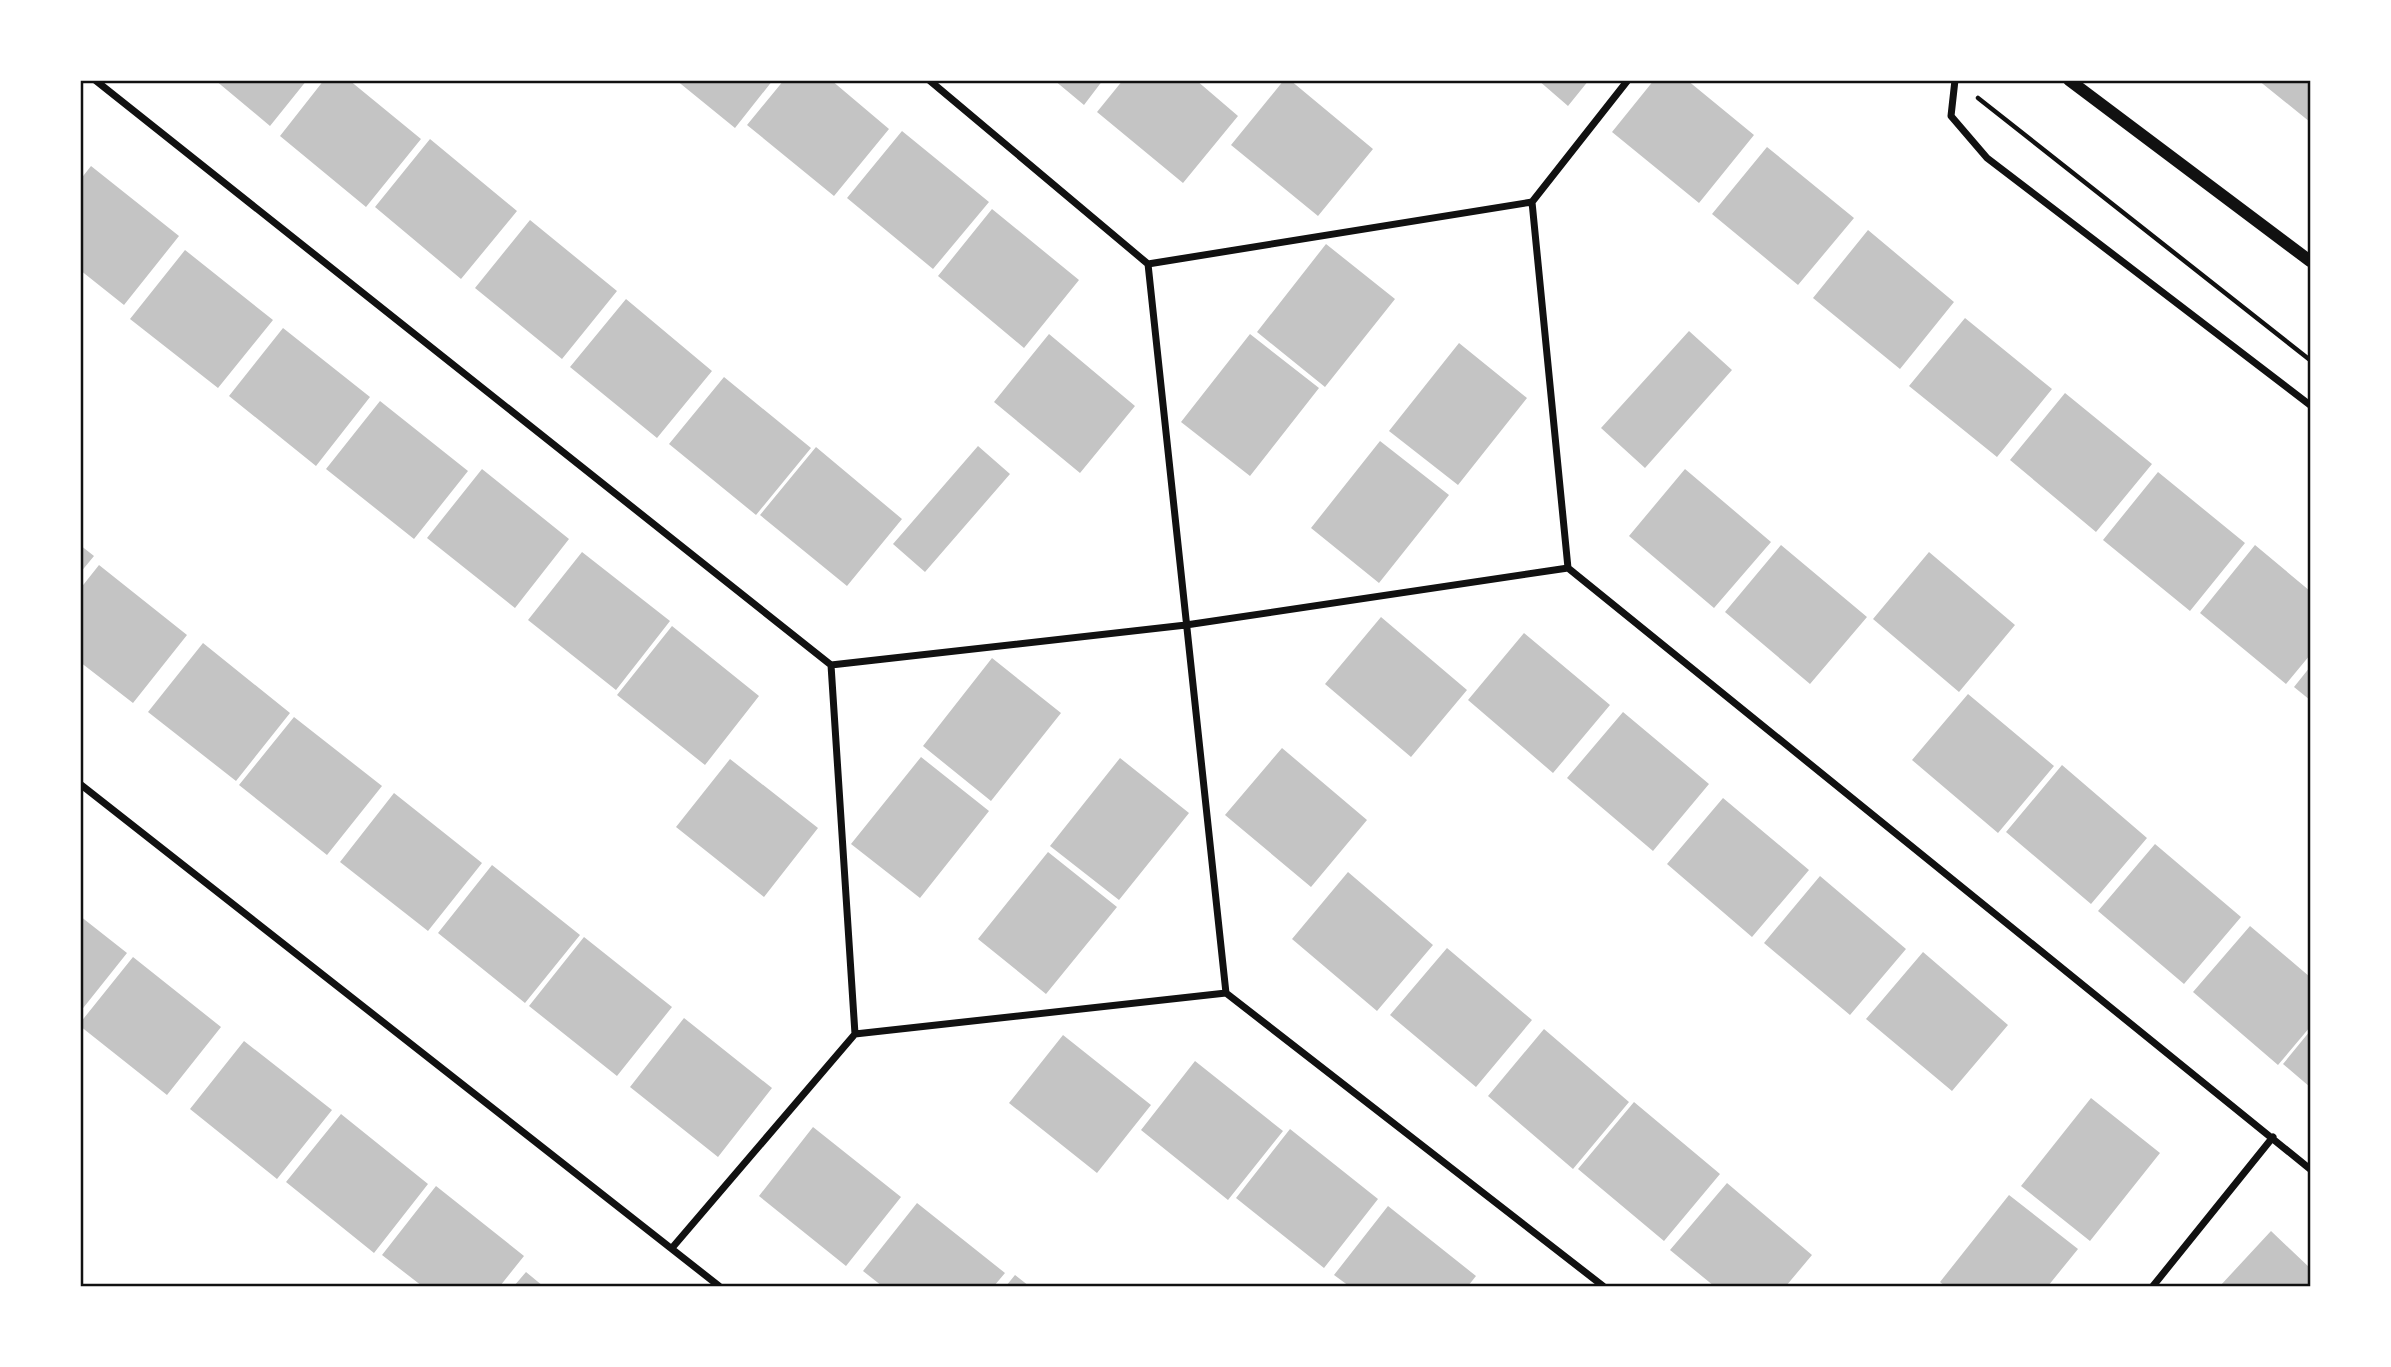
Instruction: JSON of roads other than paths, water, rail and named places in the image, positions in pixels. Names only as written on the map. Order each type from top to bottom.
[{"type":"street","points":[[95,80],[831,665],[1186,625],[1568,568]]},
{"type":"street","points":[[929,80],[1148,264],[1226,993]]},
{"type":"street","points":[[1148,264],[1532,202],[1628,80]]},
{"type":"street","points":[[2069,80],[2311,261]]},
{"type":"street","points":[[1955,81],[1951,116],[1987,158],[2311,405]]},
{"type":"street","points":[[1532,202],[1568,568],[2311,1169]]},
{"type":"street","points":[[831,665],[855,1034]]},
{"type":"street","points":[[80,784],[719,1286]]},
{"type":"street","points":[[672,1248],[855,1034],[1226,993],[1603,1286]]},
{"type":"street","points":[[2153,1286],[2273,1137]]}]
